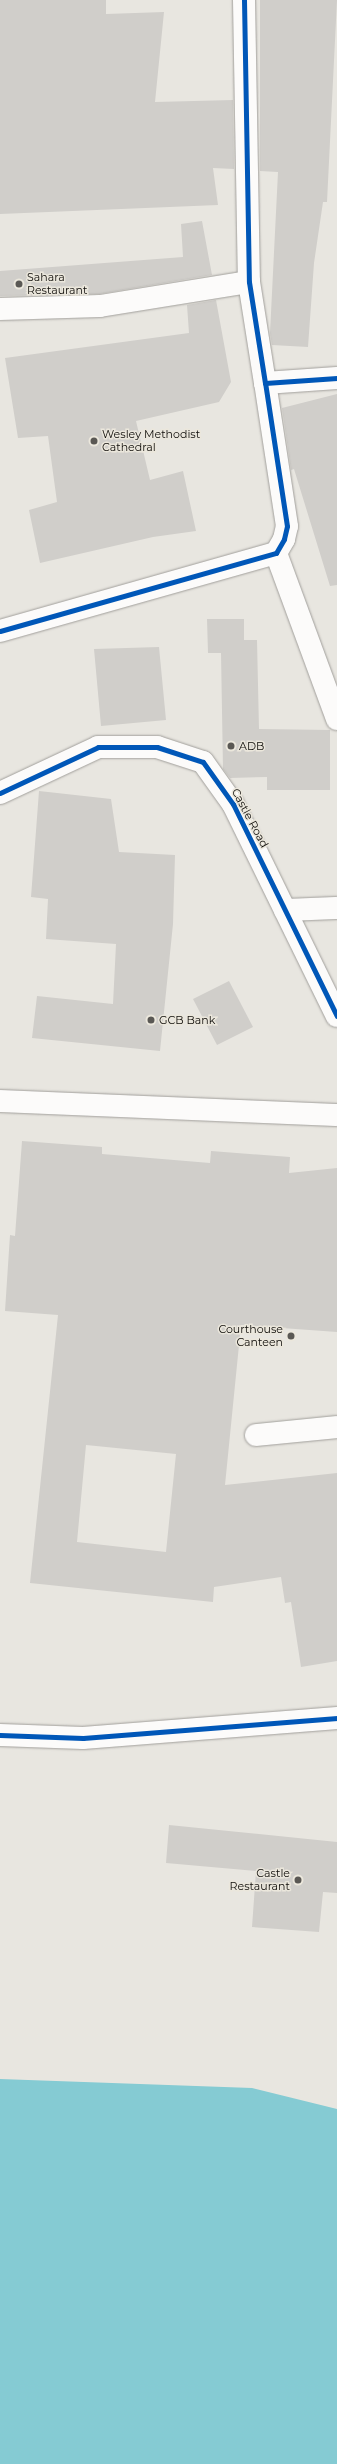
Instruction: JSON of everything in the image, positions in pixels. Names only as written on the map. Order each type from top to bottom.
[{"type":"street","points":[[0,631],[276,553],[284,539],[287,526],[249,282],[244,0]]},
{"type":"street","points":[[0,309],[100,306],[249,282]]},
{"type":"street","points":[[265,382],[337,378]]},
{"type":"street","points":[[276,553],[337,719]]},
{"type":"street","name":"Castle Road","points":[[0,793],[98,747],[157,747],[203,762],[233,804],[337,1016]]},
{"type":"street","points":[[285,910],[337,908]]},
{"type":"street","points":[[0,1101],[337,1115]]},
{"type":"street","points":[[256,1436],[337,1427]]},
{"type":"street","points":[[0,1735],[83,1738],[337,1718]]},
{"type":"water","points":[[0,2079],[252,2088],[337,2109],[337,2464],[0,2464]]},
{"type":"building","points":[[0,0],[106,0],[106,14],[164,12],[155,102],[233,100],[234,169],[213,168],[218,205],[0,214]]},
{"type":"building","points":[[260,0],[337,0],[327,202],[323,202],[314,263],[308,347],[272,345],[270,333],[278,172],[260,171]]},
{"type":"building","points":[[202,221],[212,275],[99,294],[0,296],[0,271],[183,257],[181,224]]},
{"type":"building","points":[[216,300],[231,382],[219,402],[136,421],[150,480],[183,471],[196,531],[153,537],[40,563],[29,510],[57,502],[48,436],[18,438],[5,358],[189,333],[187,305]]},
{"type":"building","points":[[337,394],[337,585],[330,586],[294,469],[291,470],[282,408]]},
{"type":"building","points":[[207,619],[244,619],[244,640],[257,640],[259,729],[330,730],[330,790],[267,790],[267,777],[230,778],[223,769],[221,653],[208,653]]},
{"type":"building","points":[[159,647],[166,720],[101,726],[94,649]]},
{"type":"building","points":[[39,791],[111,799],[119,852],[175,855],[173,924],[160,1051],[32,1038],[37,996],[113,1004],[116,944],[46,939],[48,899],[31,897]]},
{"type":"building","points":[[229,981],[253,1027],[217,1045],[193,999]]},
{"type":"building","points":[[22,1141],[102,1147],[102,1154],[210,1163],[211,1151],[290,1157],[289,1173],[337,1168],[337,1332],[241,1325],[225,1485],[337,1473],[337,1661],[301,1667],[291,1602],[285,1603],[281,1577],[214,1587],[213,1602],[30,1583],[58,1315],[5,1311],[10,1235],[15,1236]],"holes":[[[86,1445],[176,1454],[166,1552],[77,1542]]]},
{"type":"building","points":[[169,1825],[337,1842],[337,1893],[323,1892],[319,1932],[252,1927],[256,1871],[166,1863]]},
{"type":"cycle path","points":[[244,0],[249,282],[265,383]]},
{"type":"cycle path","points":[[0,631],[276,553],[284,539],[287,526],[265,383],[337,378]]},
{"type":"cycle path","points":[[0,793],[98,747],[157,747],[203,762],[233,804],[337,1016]]},
{"type":"cycle path","points":[[0,1735],[83,1738],[337,1718]]},
{"type":"place","name":"Sahara Restaurant","points":[[19,284]]},
{"type":"place","name":"Wesley Methodist Cathedral","points":[[94,441]]},
{"type":"place","name":"ADB","points":[[231,746]]},
{"type":"place","name":"GCB Bank","points":[[151,1020]]},
{"type":"place","name":"Courthouse Canteen","points":[[291,1336]]},
{"type":"place","name":"Castle Restaurant","points":[[298,1880]]}]
